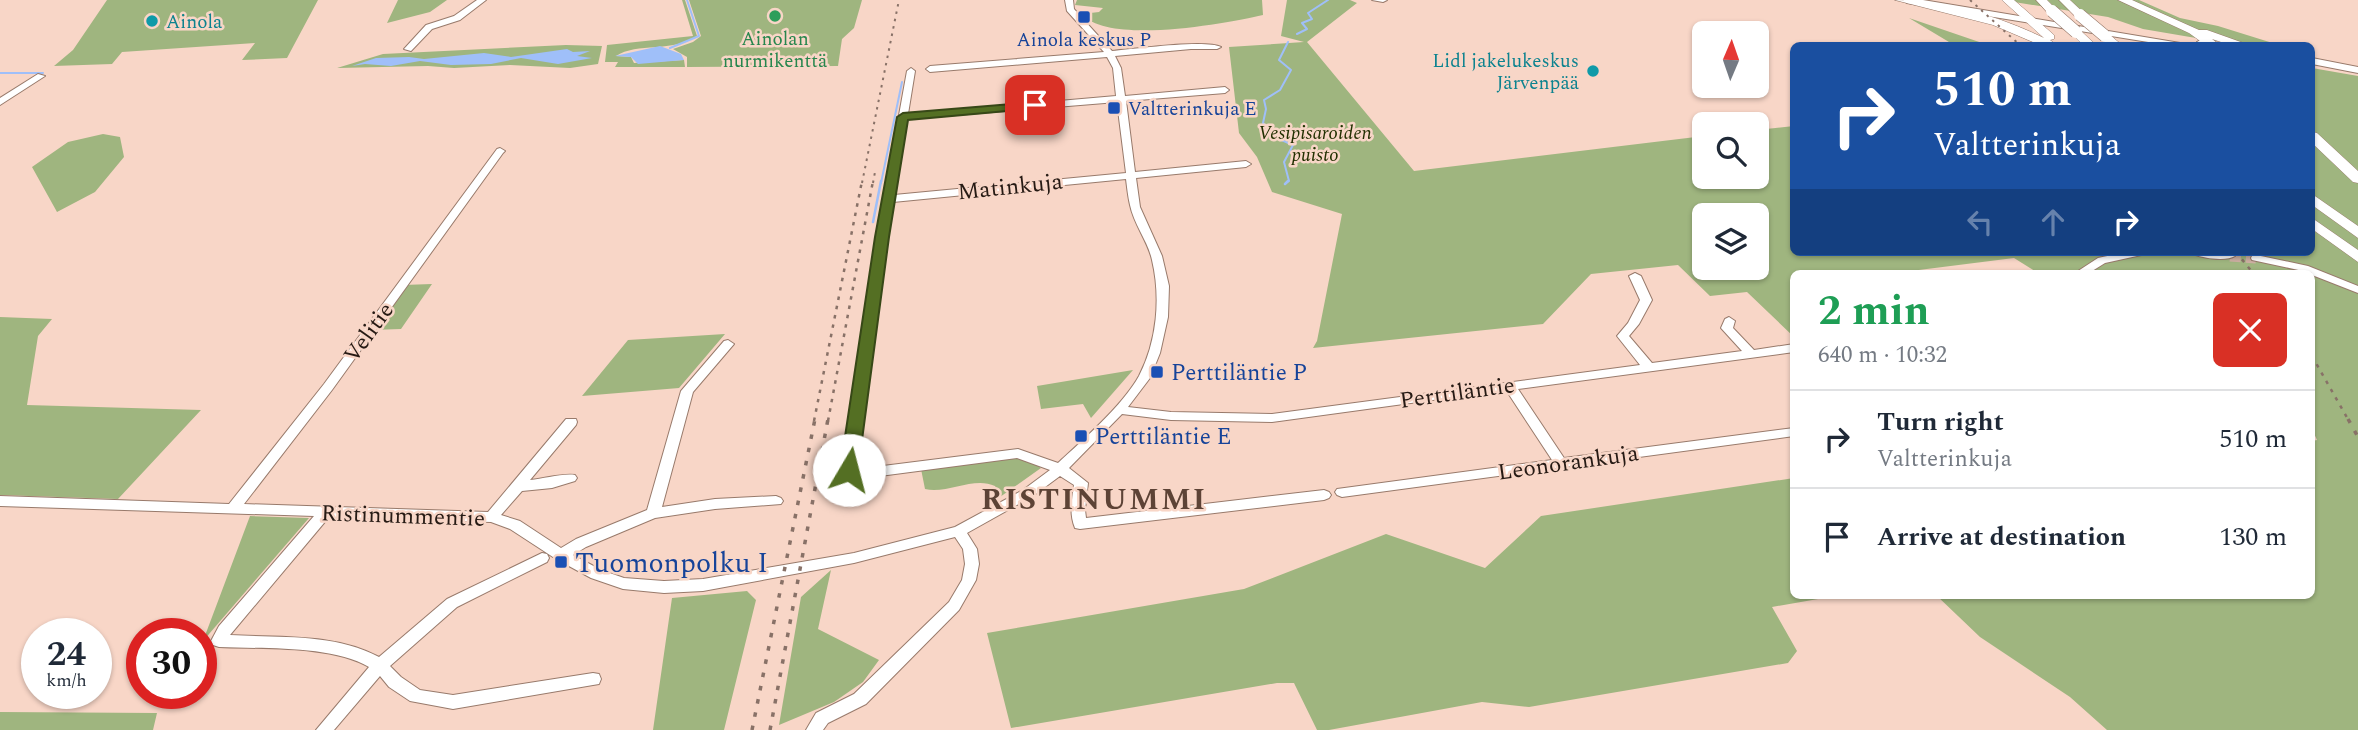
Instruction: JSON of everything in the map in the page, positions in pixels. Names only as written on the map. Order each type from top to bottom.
[{"type":"highway","points":[[1900,0],[1974,15],[2003,24],[2043,42]]},
{"type":"highway","points":[[2007,0],[2056,42]]},
{"type":"highway","points":[[2041,0],[2087,42]]},
{"type":"highway","points":[[2064,0],[2112,42]]},
{"type":"highway","points":[[2123,0],[2167,19],[2234,42]]},
{"type":"highway","points":[[2167,19],[2210,42]]},
{"type":"highway","points":[[2315,139],[2358,179]]},
{"type":"highway","points":[[2315,200],[2358,233]]},
{"type":"highway","points":[[2315,225],[2355,255]]},
{"type":"main road","points":[[1907,0],[2201,42]]},
{"type":"main road","points":[[1942,0],[2172,42]]},
{"type":"main road","points":[[2315,64],[2358,72]]},
{"type":"street","points":[[408,49],[429,27],[457,18],[482,0]]},
{"type":"street","points":[[1069,0],[1070,9],[1110,54],[1117,68],[1138,214],[1147,228],[1157,256],[1163,285],[1163,317],[1154,353],[1144,378],[1119,410]]},
{"type":"street","points":[[1376,0],[1383,0]]},
{"type":"street","points":[[930,69],[1217,47]]},
{"type":"street","points":[[911,71],[888,199],[849,470],[857,474],[1018,453],[1060,469],[1081,483],[1078,510],[1080,524],[1324,495]]},
{"type":"street","points":[[0,102],[41,76]]},
{"type":"street","points":[[903,117],[1225,90]]},
{"type":"street","name":"Velitie","points":[[232,509],[328,387],[499,151]]},
{"type":"street","points":[[1131,174],[1247,164]]},
{"type":"street","name":"Matinkuja","points":[[888,199],[1131,174]]},
{"type":"street","points":[[2086,270],[2102,260],[2122,256]]},
{"type":"street","points":[[2256,258],[2309,270]]},
{"type":"street","points":[[2315,272],[2358,290]]},
{"type":"street","points":[[1635,276],[1646,300],[1643,309],[1623,336],[1647,365]]},
{"type":"street","points":[[1729,321],[1727,328],[1749,352]]},
{"type":"street","points":[[653,513],[687,391],[728,344]]},
{"type":"street","name":"Perttiläntie","points":[[1119,410],[1171,416],[1272,418],[1647,365],[1790,348]]},
{"type":"street","points":[[1509,385],[1560,462]]},
{"type":"street","name":"Ristinummentie","points":[[0,501],[492,517],[515,525],[596,574],[623,583],[664,587],[702,585],[854,558],[959,531],[1028,493],[1060,469],[1119,410]]},
{"type":"street","points":[[492,517],[571,422]]},
{"type":"street","name":"Leonorankuja","points":[[1342,492],[1790,433]]},
{"type":"street","points":[[520,486],[570,478]]},
{"type":"street","points":[[561,555],[581,543],[653,513],[715,504],[776,501]]},
{"type":"street","points":[[325,512],[225,629],[219,641],[334,647],[360,654],[380,664],[395,682],[416,696],[453,702],[593,680]]},
{"type":"street","points":[[818,724],[860,699],[954,606],[969,580],[972,565],[970,550],[959,531]]},
{"type":"street","points":[[324,730],[380,664],[452,603],[542,558]]},
{"type":"green space","points":[[107,0],[318,0],[287,58],[242,60],[255,43],[122,52],[112,64],[54,66],[73,50]]},
{"type":"green space","points":[[398,0],[447,0],[430,12],[387,23]]},
{"type":"green space","points":[[682,0],[685,0],[697,36],[677,44],[634,49],[616,56],[631,57],[634,63],[684,60],[685,67],[615,67],[618,62],[605,62],[607,45],[693,36]]},
{"type":"green space","points":[[689,0],[862,0],[854,28],[842,39],[838,66],[687,67],[687,57],[673,49],[701,36]]},
{"type":"green space","points":[[1077,0],[1262,0],[1263,15],[1195,27],[1140,30],[1096,23],[1082,14],[1099,12],[1103,8],[1075,5]]},
{"type":"green space","name":"Vesipisaroiden puisto","points":[[1287,0],[1350,0],[1357,3],[1307,42],[1414,171],[1692,137],[1692,189],[1769,189],[1769,129],[1790,126],[1790,256],[2315,256],[2315,69],[2358,76],[2358,730],[2107,730],[2070,697],[1980,637],[1940,599],[2315,599],[2315,270],[2033,270],[2014,258],[1919,270],[1790,270],[1790,333],[1747,292],[1710,296],[1693,280],[1769,280],[1769,203],[1692,203],[1692,279],[1678,265],[1591,274],[1543,324],[1313,348],[1317,341],[1342,214],[1272,192],[1257,157],[1239,133],[1229,47],[1304,42],[1281,36]]},
{"type":"green space","points":[[2002,0],[2139,0],[2180,18],[2218,26],[2269,42],[2222,42],[2190,37],[2143,29],[2108,17]]},
{"type":"green space","points":[[1909,18],[1979,42],[1949,42]]},
{"type":"green space","points":[[566,45],[602,46],[598,64],[570,68],[510,65],[337,68],[383,54]]},
{"type":"green space","points":[[103,134],[120,137],[124,157],[95,192],[57,212],[32,167],[68,142]]},
{"type":"green space","points":[[432,284],[401,329],[371,330],[403,285]]},
{"type":"green space","points":[[0,317],[52,319],[38,336],[27,405],[201,410],[118,499],[0,495]]},
{"type":"green space","points":[[725,334],[679,388],[582,396],[628,340]]},
{"type":"green space","points":[[1133,370],[1091,418],[1083,404],[1041,409],[1037,386]]},
{"type":"green space","points":[[1023,457],[1041,468],[1000,497],[995,486],[987,483],[925,489],[921,469]]},
{"type":"green space","points":[[1790,479],[1790,599],[1818,599],[1772,607],[1797,651],[1788,663],[1529,707],[1482,702],[1329,730],[1317,730],[1294,683],[1277,683],[1011,728],[987,633],[1244,589],[1386,534],[1485,568],[1541,516]]},
{"type":"green space","points":[[250,516],[309,518],[217,625],[217,618],[212,618]]},
{"type":"green space","points":[[831,570],[818,629],[879,660],[863,682],[834,702],[779,725],[801,597]]},
{"type":"green space","points":[[747,591],[756,600],[724,730],[653,730],[672,598]]},
{"type":"green space","points":[[0,712],[157,713],[153,730],[0,730]]},
{"type":"water","points":[[660,46],[681,54],[684,60],[638,64],[631,57],[615,56]]},
{"type":"water","points":[[567,49],[573,52],[590,51],[577,56],[592,58],[558,64],[521,58],[491,64],[451,65],[420,61],[391,66],[352,66],[376,58],[424,59],[484,53],[511,57]]},
{"type":"waterway","points":[[670,48],[699,36],[687,0]]},
{"type":"waterway","points":[[1297,34],[1307,29],[1302,23],[1312,19],[1308,13],[1328,0]]},
{"type":"waterway","points":[[1286,183],[1289,181],[1284,162],[1293,145],[1277,138],[1263,123],[1266,109],[1264,100],[1280,90],[1291,70],[1279,60],[1288,42]]},
{"type":"waterway","points":[[0,73],[43,73]]},
{"type":"waterway","points":[[881,183],[902,82]]},
{"type":"waterway","points":[[873,222],[881,181]]},
{"type":"tunnel","points":[[2230,256],[2256,258]]},
{"type":"railway","points":[[862,183],[899,0]]},
{"type":"railway","points":[[1970,0],[2017,42]]},
{"type":"railway","points":[[873,183],[875,172]]},
{"type":"railway","points":[[814,421],[862,181]]},
{"type":"railway","points":[[828,421],[873,181]]},
{"type":"railway","points":[[2239,256],[2251,270]]},
{"type":"railway","points":[[2315,361],[2349,421]]},
{"type":"railway","points":[[752,730],[815,419]]},
{"type":"railway","points":[[770,730],[828,419]]},
{"type":"railway","points":[[2348,419],[2358,437]]},
{"type":"place","name":"Ainolan nurmikenttä","points":[[775,16]]},
{"type":"place","name":"Ainola keskus P","points":[[1084,17]]},
{"type":"place","name":"Ainola","points":[[152,21]]},
{"type":"place","name":"Lidl jakelukeskus Järvenpää","points":[[1593,71]]},
{"type":"place","name":"Valtterinkuja E","points":[[1114,108]]},
{"type":"place","name":"Perttiläntie P","points":[[1157,372]]},
{"type":"place","name":"Perttiläntie E","points":[[1081,436]]},
{"type":"place","name":"Tuomonpolku I","points":[[561,562]]},
{"type":"district","name":"RISTINUMMI","points":[[1094,499]]},
{"type":"route","points":[[849,470],[882,237],[903,117],[1035,105]]}]
